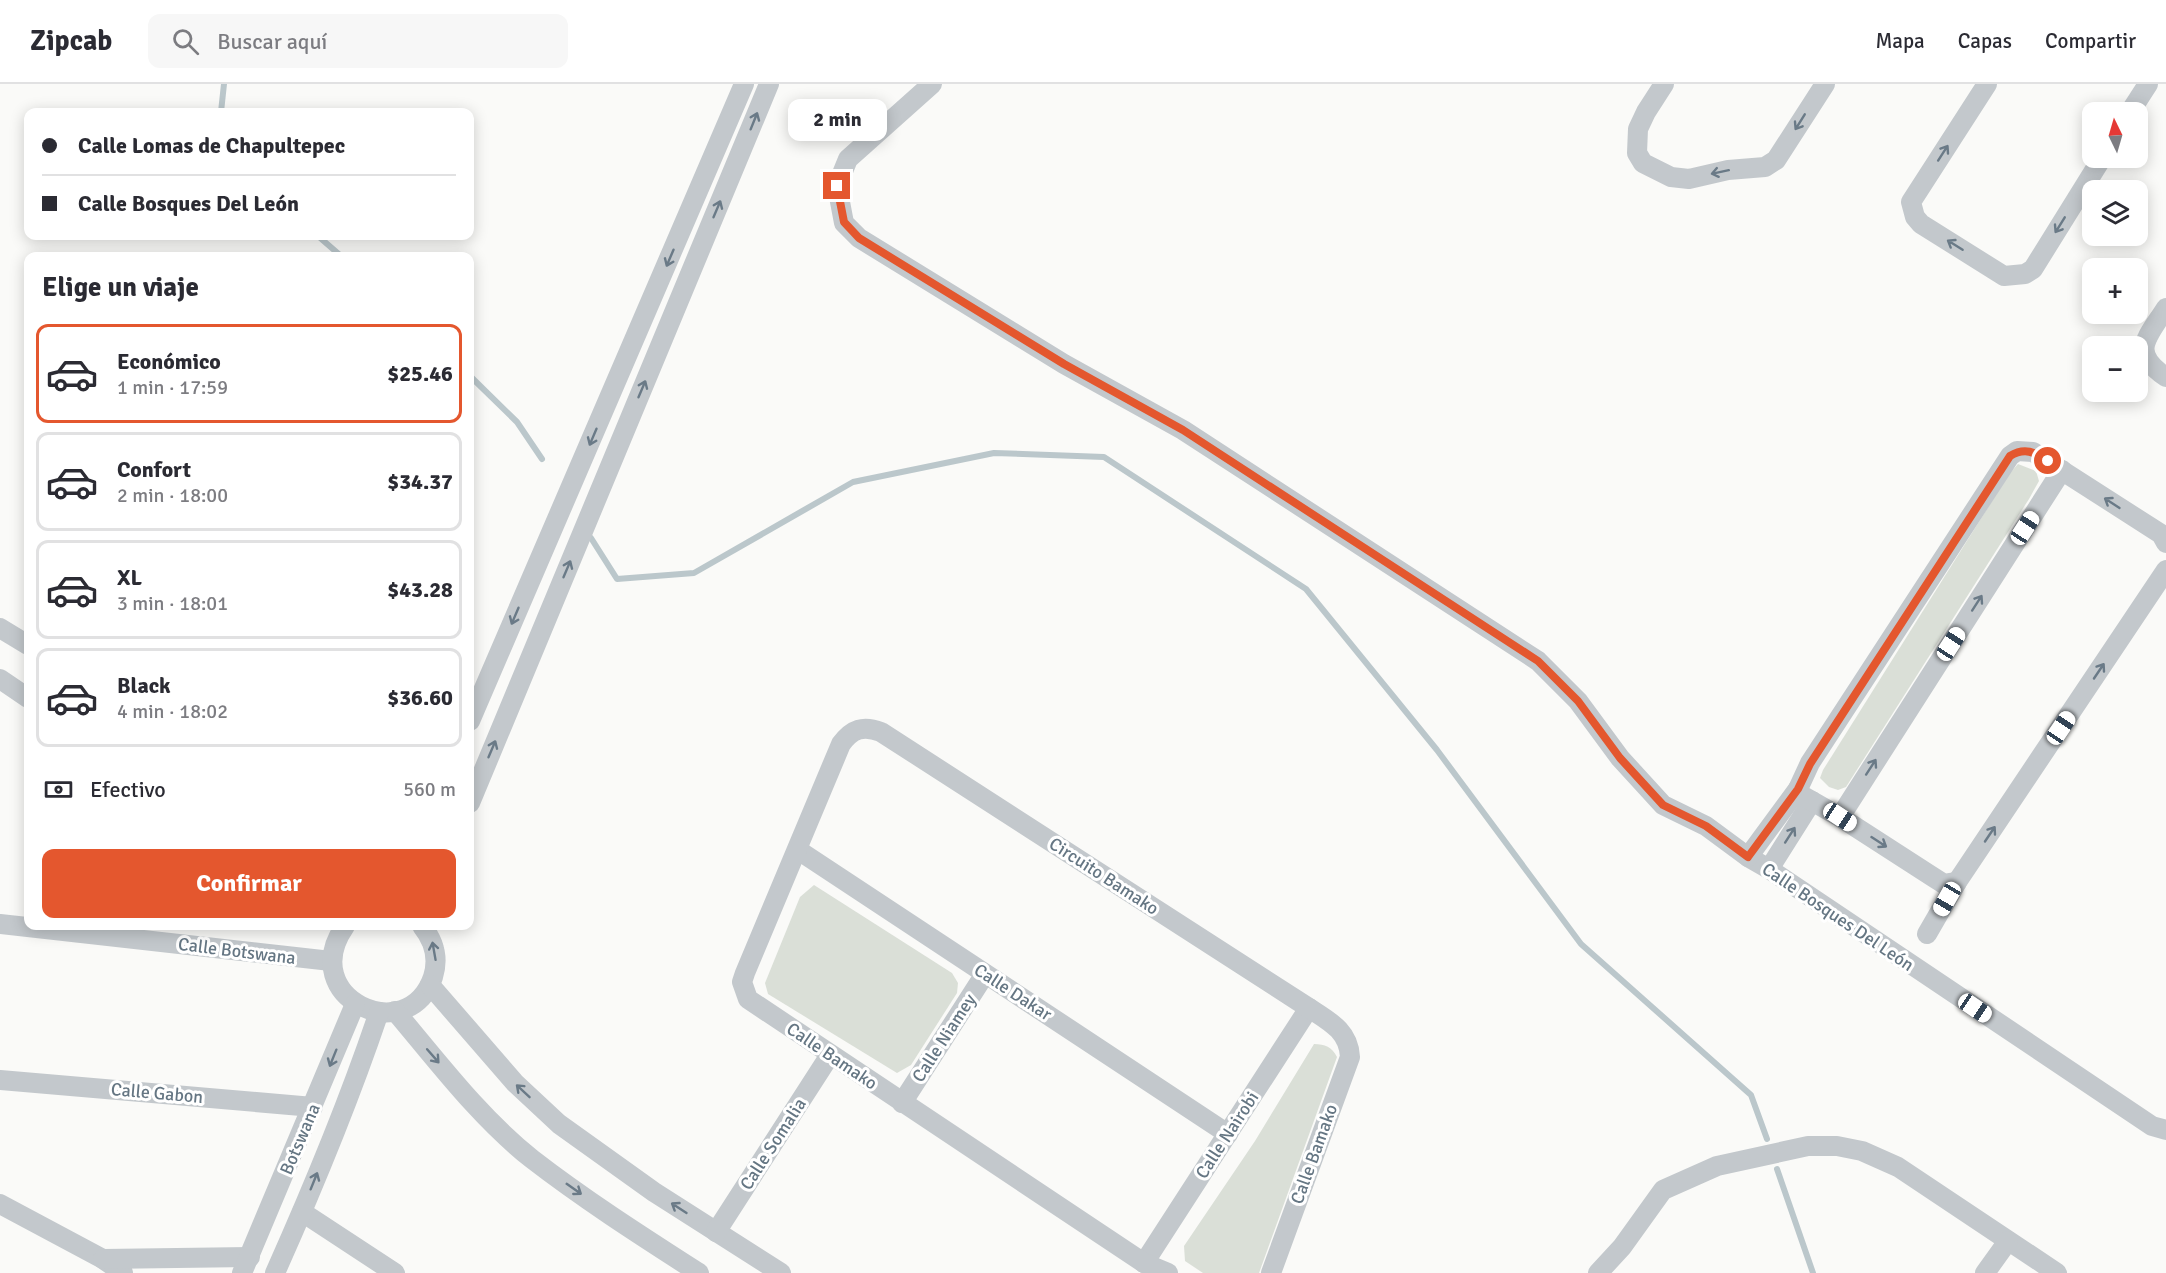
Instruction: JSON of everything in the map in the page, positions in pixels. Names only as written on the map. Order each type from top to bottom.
[{"type":"street","points":[[474,712],[744,84]]},
{"type":"street","points":[[474,793],[769,84]]},
{"type":"street","name":"Calle Bosques Del León","points":[[932,84],[848,159],[837,186],[844,222],[859,238],[1064,364],[1183,430],[1538,661],[1578,701],[1620,758],[1663,805],[1706,826],[1748,857],[2152,1126],[2166,1130]]},
{"type":"street","points":[[1664,84],[1638,129],[1637,153],[1643,163],[1671,177],[1689,179],[1728,170],[1765,166],[1776,160],[1825,84]]},
{"type":"street","points":[[1987,84],[1911,202],[1915,217],[1920,224],[2004,276],[2025,274],[2033,269],[2096,168]]},
{"type":"street","points":[[2136,102],[2148,84]]},
{"type":"street","points":[[2166,309],[2144,342],[2144,353],[2148,363],[2166,377]]},
{"type":"street","points":[[1769,869],[1805,795],[1810,764],[2010,456],[2017,452],[2033,452],[2161,534],[2166,543]]},
{"type":"street","points":[[1840,817],[2062,471]]},
{"type":"street","points":[[1926,934],[1957,882],[2166,570]]},
{"type":"street","points":[[0,628],[24,643]]},
{"type":"street","points":[[0,679],[24,695]]},
{"type":"street","name":"Circuito Bamako","points":[[858,729],[870,728],[880,732],[1309,1008],[1336,1026],[1345,1035]]},
{"type":"street","name":"Calle Bamako","points":[[858,729],[848,734],[842,744],[745,973],[742,982],[748,999],[1144,1263],[1168,1273]]},
{"type":"street","points":[[1748,857],[1805,795]]},
{"type":"street","points":[[1805,795],[1944,884],[1957,882]]},
{"type":"street","name":"Calle Dakar","points":[[798,850],[1228,1134]]},
{"type":"street","name":"Calle Botswana","points":[[0,924],[24,927]]},
{"type":"street","name":"Calle Botswana","points":[[54,930],[331,961]]},
{"type":"street","points":[[335,930],[331,961],[334,978],[343,993],[355,1004],[387,1012],[483,1114],[531,1158],[695,1272]]},
{"type":"street","points":[[387,1012],[416,1002],[430,985],[436,969],[436,952],[425,930]]},
{"type":"street","name":"Calle Niamey","points":[[902,1103],[985,974]]},
{"type":"street","points":[[430,985],[515,1083],[559,1124],[654,1192],[781,1273]]},
{"type":"street","name":"Botswana","points":[[246,1265],[314,1107],[355,1004]]},
{"type":"street","name":"Calle Nairobi","points":[[1144,1263],[1309,1008]]},
{"type":"street","name":"Botswana","points":[[275,1273],[361,1064],[387,1012]]},
{"type":"street","name":"Calle Bamako","points":[[1271,1273],[1350,1057],[1345,1035]]},
{"type":"street","name":"Calle Somalia","points":[[716,1232],[830,1055]]},
{"type":"street","name":"Calle Gabon","points":[[0,1080],[314,1107]]},
{"type":"street","points":[[1598,1273],[1622,1247],[1663,1190],[1717,1166],[1808,1146],[1838,1146],[1862,1151],[1898,1167],[2057,1273]]},
{"type":"street","points":[[0,1204],[103,1259],[123,1273]]},
{"type":"street","points":[[302,1212],[395,1273]]},
{"type":"street","points":[[1985,1273],[2008,1241]]},
{"type":"street","points":[[103,1259],[246,1265]]},
{"type":"shaded area","points":[[2018,464],[2036,471],[2039,481],[2029,499],[1846,787],[1838,790],[1829,787],[1820,778],[1823,770],[2009,474]]},
{"type":"shaded area","points":[[814,885],[952,973],[958,983],[957,993],[911,1065],[897,1073],[768,994],[765,983],[800,897]]},
{"type":"shaded area","points":[[1314,1044],[1328,1047],[1337,1057],[1259,1273],[1203,1273],[1185,1261],[1184,1246],[1255,1141]]},
{"type":"waterway","points":[[221,108],[224,84]]},
{"type":"waterway","points":[[323,240],[336,252]]},
{"type":"waterway","points":[[474,380],[517,422],[542,459]]},
{"type":"waterway","points":[[591,538],[617,579],[694,573],[853,482],[994,453],[1104,457],[1306,589],[1437,750],[1581,944],[1751,1095],[1767,1139]]},
{"type":"waterway","points":[[1777,1169],[1813,1273]]},
{"type":"route","points":[[837,186],[844,222],[859,238],[1064,364],[1183,430],[1538,661],[1578,701],[1620,758],[1663,805],[1706,826],[1748,857],[1798,789],[1810,764],[2002,466],[2010,456],[2026,450],[2048,461]]}]
